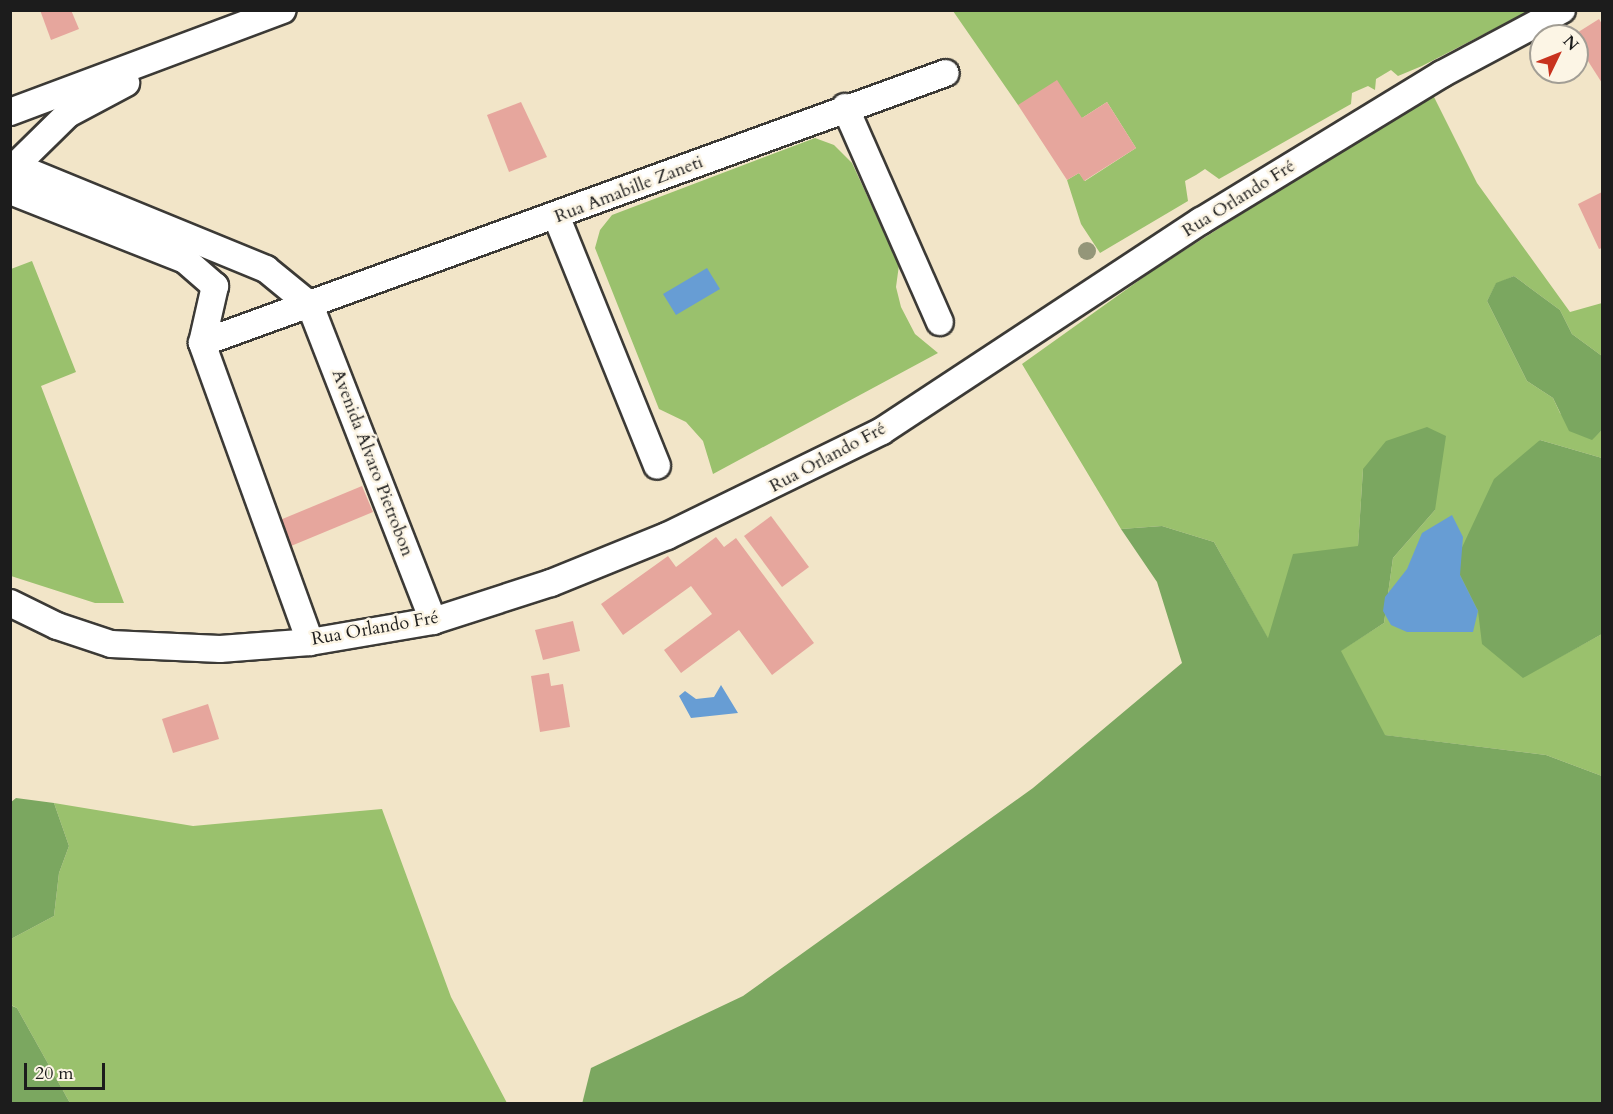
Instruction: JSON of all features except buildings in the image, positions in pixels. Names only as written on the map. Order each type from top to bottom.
[{"type":"street","points":[[10,112],[283,10]]},
{"type":"street","name":"Rua Orlando Fré","points":[[10,603],[57,626],[111,644],[220,649],[310,642],[433,621],[551,584],[668,536],[882,430],[1201,221],[1442,74],[1562,10]]},
{"type":"street","points":[[12,173],[54,129],[87,102],[207,39]]},
{"type":"street","name":"Rua Amabille Zaneti","points":[[202,343],[557,218],[845,107],[946,73]]},
{"type":"street","points":[[845,107],[940,322]]},
{"type":"street","points":[[54,129],[48,158],[80,194]]},
{"type":"street","points":[[12,173],[80,194],[266,269],[310,305]]},
{"type":"street","points":[[12,173],[185,260],[215,286],[202,343],[310,642]]},
{"type":"street","points":[[557,218],[657,466]]},
{"type":"street","name":"Avenida Álvaro Pietrobon","points":[[310,305],[433,621]]},
{"type":"green space","points":[[953,11],[1529,11],[1422,66],[1398,76],[1391,70],[1376,79],[1375,90],[1368,86],[1352,93],[1351,104],[1219,179],[1205,169],[1185,181],[1188,201],[1100,253],[1081,224],[1067,180],[1079,173],[1085,181],[1136,148],[1107,102],[1082,118],[1018,105]]},
{"type":"green space","points":[[1432,93],[1477,183],[1570,312],[1602,303],[1602,356],[1572,334],[1560,310],[1514,276],[1496,284],[1487,301],[1527,381],[1553,398],[1560,413],[1592,439],[1602,430],[1602,458],[1540,440],[1473,591],[1478,611],[1523,677],[1602,634],[1602,776],[1546,755],[1384,735],[1340,651],[1384,623],[1393,558],[1435,510],[1363,469],[1358,547],[1268,639],[1214,542],[1162,526],[1121,529],[1022,364],[1155,269]]},
{"type":"green space","points":[[815,138],[834,145],[852,163],[899,265],[896,287],[901,307],[915,334],[938,353],[713,474],[703,441],[686,422],[659,409],[595,248],[600,230],[612,215]]},
{"type":"green space","points":[[32,261],[76,372],[41,386],[124,603],[95,603],[11,576],[11,269]]},
{"type":"green space","points":[[1514,276],[1560,310],[1572,334],[1602,356],[1602,430],[1592,440],[1569,431],[1553,398],[1527,381],[1487,301],[1496,283]]},
{"type":"green space","points":[[1427,427],[1446,436],[1435,510],[1393,558],[1384,623],[1341,651],[1385,735],[1546,755],[1602,776],[1602,1103],[582,1104],[591,1068],[743,996],[1033,788],[1182,663],[1157,582],[1121,529],[1162,526],[1214,542],[1268,638],[1293,554],[1358,546],[1363,469],[1386,441]]},
{"type":"green space","points":[[1540,440],[1602,458],[1602,634],[1523,678],[1482,644],[1478,611],[1460,575],[1458,556],[1494,479]]},
{"type":"green space","points":[[16,798],[54,803],[69,846],[59,873],[54,916],[11,939],[10,803]]},
{"type":"green space","points":[[54,803],[193,826],[382,809],[451,997],[507,1103],[70,1103],[17,1008],[11,1005],[11,939],[54,916],[59,873],[69,846]]},
{"type":"green space","points":[[10,1005],[17,1008],[70,1103],[11,1103]]},
{"type":"water","points":[[707,268],[720,289],[676,315],[663,294]]},
{"type":"water","points":[[1452,515],[1463,537],[1460,575],[1478,611],[1473,632],[1407,632],[1391,625],[1383,611],[1385,597],[1407,569],[1422,533]]},
{"type":"water","points":[[721,685],[738,713],[691,718],[679,696],[685,691],[696,699],[714,697]]}]
